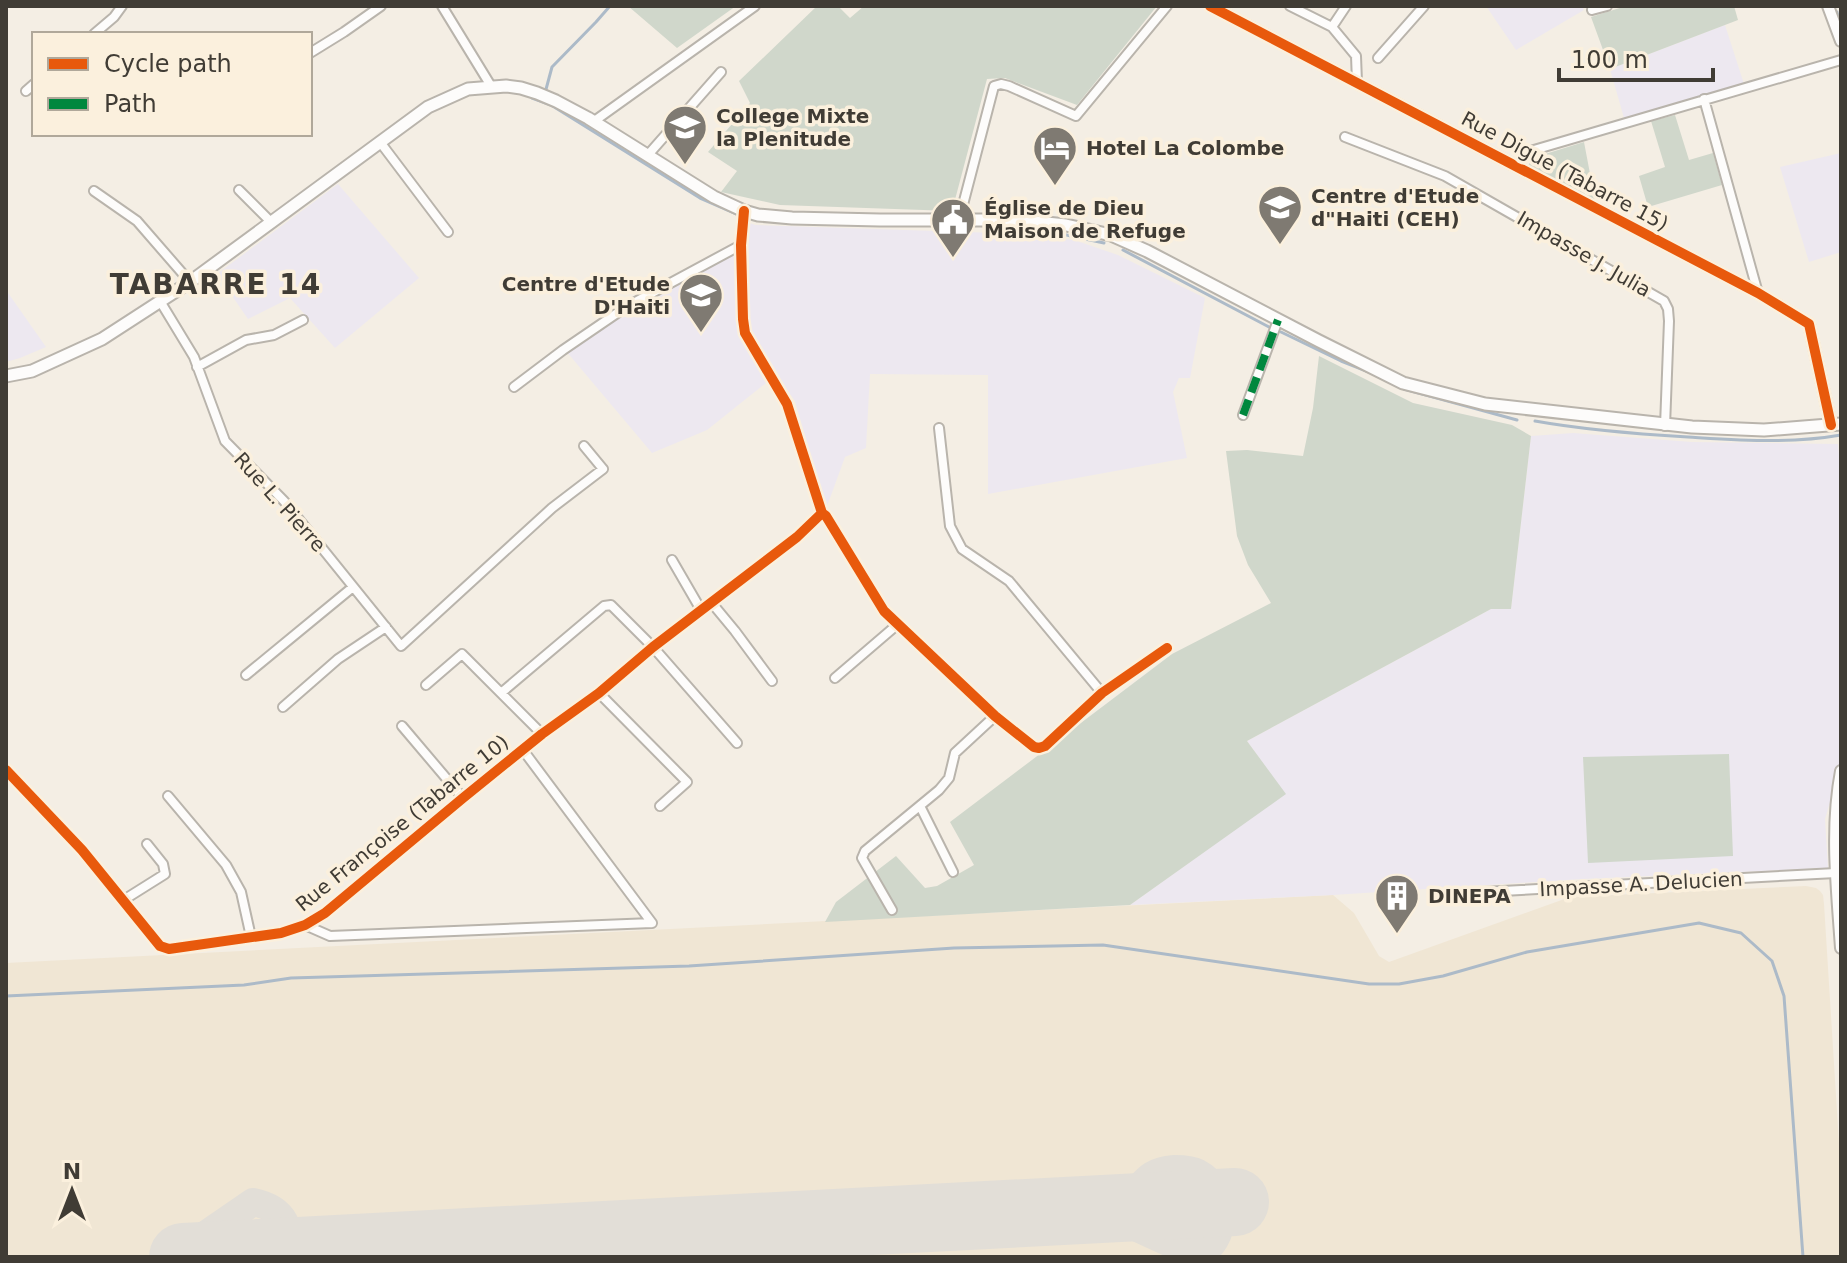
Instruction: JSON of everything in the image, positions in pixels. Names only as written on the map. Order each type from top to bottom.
[{"type":"main road","points":[[6,376],[32,371],[102,339],[190,282],[428,107],[468,89],[491,86],[521,88],[556,101],[714,197],[758,215],[782,218],[1017,220],[1066,225],[1111,235],[1403,383],[1449,396],[1521,409],[1665,426],[1764,430],[1836,425]]},
{"type":"street","points":[[96,32],[122,6]]},
{"type":"street","points":[[312,52],[381,6]]},
{"type":"street","points":[[442,6],[491,86]]},
{"type":"street","points":[[593,122],[755,6]]},
{"type":"street","points":[[959,220],[994,86],[1009,86],[1076,116],[1167,6]]},
{"type":"street","name":"Rue Digue (Tabarre 15)","points":[[1210,6],[1758,293],[1809,324],[1836,425]]},
{"type":"street","points":[[1290,6],[1332,27],[1356,56],[1357,82]]},
{"type":"street","points":[[1332,27],[1346,6]]},
{"type":"street","points":[[1378,58],[1424,6]]},
{"type":"street","points":[[1592,10],[1607,6]]},
{"type":"street","points":[[1830,7],[1841,41]]},
{"type":"street","points":[[1517,167],[1527,152],[1841,60]]},
{"type":"street","points":[[647,156],[721,72]]},
{"type":"street","points":[[26,91],[32,86]]},
{"type":"street","points":[[1704,99],[1758,293]]},
{"type":"street","name":"Impasse J. Julia","points":[[1345,137],[1445,176],[1664,301],[1669,321],[1665,426]]},
{"type":"street","points":[[380,142],[448,232]]},
{"type":"street","points":[[239,190],[272,223]]},
{"type":"street","points":[[94,191],[137,221],[190,282]]},
{"type":"street","points":[[744,211],[741,245],[745,333],[787,404],[822,513],[884,611],[995,716],[1039,748],[1045,746],[1102,693],[1167,648]]},
{"type":"street","points":[[514,387],[626,307],[741,245]]},
{"type":"street","name":"Rue L. Pierre","points":[[160,301],[194,357],[225,441],[284,501],[401,646],[552,508],[603,469],[584,446]]},
{"type":"street","points":[[197,367],[246,340],[274,335],[303,320]]},
{"type":"street","points":[[1243,415],[1278,320]]},
{"type":"street","points":[[939,428],[950,526],[962,549],[1009,581],[1102,693]]},
{"type":"street","name":"Rue Françoise (Tabarre 10)","points":[[6,770],[82,850],[160,946],[169,949],[281,933],[305,925],[325,913],[542,734],[599,693],[653,647],[797,537],[822,513]]},
{"type":"street","points":[[672,560],[701,610]]},
{"type":"street","points":[[246,675],[353,587]]},
{"type":"street","points":[[711,602],[772,681]]},
{"type":"street","points":[[501,693],[604,606],[614,605],[737,743]]},
{"type":"street","points":[[835,678],[898,624]]},
{"type":"street","points":[[283,707],[338,659],[386,627]]},
{"type":"street","points":[[426,685],[462,654],[542,734]]},
{"type":"street","points":[[599,693],[687,782],[660,806]]},
{"type":"street","points":[[892,910],[862,858],[865,851],[949,778],[955,753],[995,716]]},
{"type":"street","points":[[402,726],[463,798]]},
{"type":"street","points":[[305,925],[330,936],[652,923],[523,750]]},
{"type":"street","points":[[1841,771],[1835,813],[1841,948]]},
{"type":"street","points":[[168,796],[226,865],[241,892],[251,937]]},
{"type":"street","points":[[920,806],[953,872]]},
{"type":"street","points":[[122,901],[165,874],[163,864],[147,844]]},
{"type":"street","name":"Impasse A. Delucien","points":[[1445,894],[1836,873]]},
{"type":"shaded area","points":[[628,6],[736,6],[677,48]]},
{"type":"shaded area","points":[[817,6],[838,6],[850,18],[864,6],[1157,6],[1077,105],[1005,78],[987,79],[952,211],[780,205],[721,192],[737,171],[708,152],[750,103],[739,81]]},
{"type":"shaded area","points":[[1486,6],[1582,6],[1584,10],[1516,50]]},
{"type":"shaded area","points":[[1626,6],[1734,6],[1738,20],[1610,69],[1591,17]]},
{"type":"shaded area","points":[[1725,25],[1744,84],[1624,118],[1610,69]]},
{"type":"shaded area","points":[[1675,115],[1689,160],[1713,153],[1722,185],[1648,207],[1639,176],[1665,167],[1651,121]]},
{"type":"shaded area","points":[[1584,142],[1595,200],[1529,166],[1529,159]]},
{"type":"shaded area","points":[[1841,153],[1841,252],[1809,262],[1780,167]]},
{"type":"shaded area","points":[[338,184],[419,278],[335,348],[290,298],[248,319],[217,274]]},
{"type":"shaded area","points":[[744,221],[755,225],[996,233],[1074,240],[1118,255],[1205,298],[1190,378],[1179,378],[1173,392],[1187,458],[988,494],[988,375],[870,374],[866,448],[845,457],[826,509],[795,401],[776,375],[707,430],[652,453],[566,351],[611,317],[743,247]]},
{"type":"shaded area","points":[[6,290],[46,347],[6,362]]},
{"type":"shaded area","points":[[1319,356],[1413,403],[1512,425],[1531,436],[1511,609],[1491,609],[1247,741],[1286,794],[1130,905],[825,922],[836,902],[896,856],[925,888],[937,886],[974,865],[950,822],[1172,654],[1271,603],[1248,565],[1237,536],[1226,451],[1303,456]]},
{"type":"shaded area","points":[[1573,433],[1692,442],[1838,444],[1841,477],[1841,765],[1825,819],[1828,868],[1130,905],[1285,794],[1247,741],[1491,609],[1511,608],[1531,436]]},
{"type":"shaded area","points":[[1729,754],[1733,856],[1588,863],[1583,757]]},
{"type":"shaded area","points":[[1806,886],[1820,891],[1824,904],[1841,1176],[1841,1257],[6,1257],[6,963],[1333,895],[1354,913],[1379,956],[1389,962],[1570,897]]},
{"type":"waterway","points":[[545,93],[552,67],[610,6]]},
{"type":"waterway","points":[[1837,12],[1840,25]]},
{"type":"waterway","points":[[532,98],[551,105],[700,198],[739,215]]},
{"type":"waterway","points":[[974,225],[1043,230],[1104,243]]},
{"type":"waterway","points":[[1123,250],[1269,327]]},
{"type":"waterway","points":[[1281,332],[1369,372]]},
{"type":"waterway","points":[[1404,389],[1517,420]]},
{"type":"waterway","points":[[1535,421],[1611,431],[1726,439],[1784,440],[1841,435]]},
{"type":"waterway","points":[[6,996],[244,985],[291,978],[689,966],[954,948],[1103,945],[1369,984],[1399,984],[1443,976],[1527,952],[1699,923],[1741,933],[1772,961],[1784,996],[1803,1257]]},
{"type":"taxiway","points":[[1096,1209],[1196,1255],[1215,1240],[1221,1216],[1220,1203],[1208,1180],[1183,1169],[1155,1173],[1122,1203],[1104,1209]]},
{"type":"taxiway","points":[[173,1257],[253,1202],[272,1209],[284,1221],[287,1237],[279,1257]]},
{"type":"taxiway","points":[[1199,1204],[1203,1257]]},
{"type":"runway","points":[[183,1257],[1235,1202]]},
{"type":"marked path","points":[[1243,415],[1278,320]]},
{"type":"cycle path","points":[[1210,6],[1758,293],[1809,324],[1831,425]]},
{"type":"cycle path","points":[[744,211],[741,245],[745,333],[787,404],[822,513],[884,611],[995,716],[1039,748],[1045,746],[1102,693],[1167,648]]},
{"type":"cycle path","points":[[6,770],[82,850],[160,946],[169,949],[281,933],[305,925],[325,913],[542,734],[599,693],[653,647],[797,537],[822,513]]},
{"type":"place","name":"College Mixte la Plenitude","points":[[685,166]]},
{"type":"place","name":"Hotel La Colombe","points":[[1055,187]]},
{"type":"place","name":"Centre d'Etude d\"Haiti (CEH)","points":[[1280,246]]},
{"type":"place","name":"Église de Dieu Maison de Refuge","points":[[953,259]]},
{"type":"place","name":"Centre d'Etude D'Haiti","points":[[701,334]]},
{"type":"place","name":"DINEPA","points":[[1397,935]]},
{"type":"district","name":"TABARRE 14","points":[[216,284]]}]
